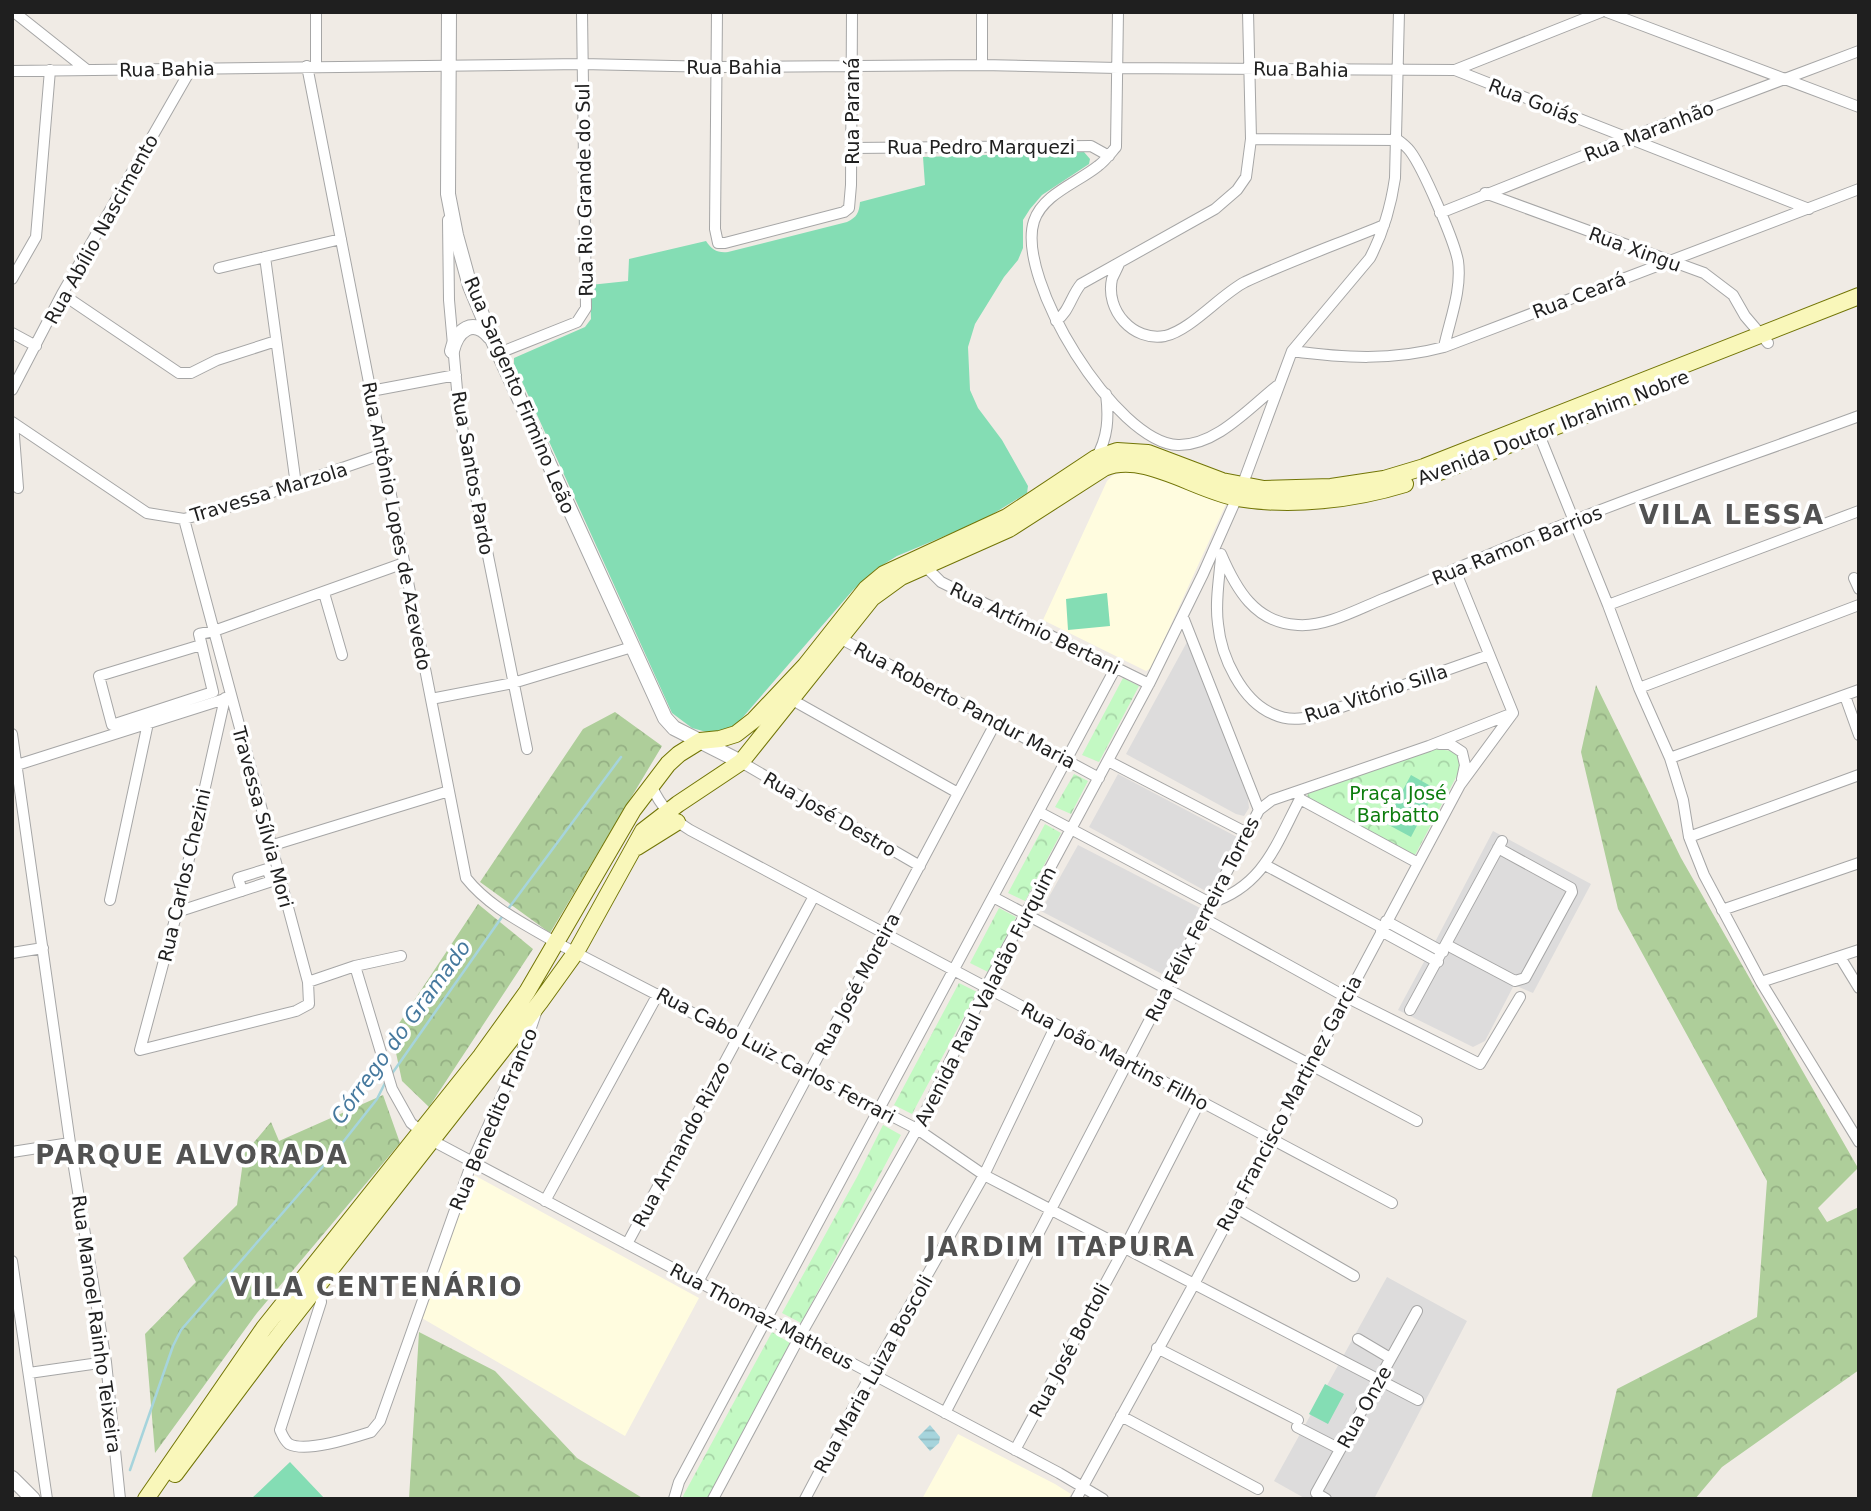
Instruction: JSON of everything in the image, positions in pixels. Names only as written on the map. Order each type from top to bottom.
[{"type":"main road","name":"Avenida Doutor Ibrahim Nobre","points":[[1765,339],[1859,296]]},
{"type":"main road","name":"Avenida Doutor Ibrahim Nobre","points":[[1240,492],[1297,501],[1384,491],[1425,478],[1536,428],[1765,339],[1859,308]]},
{"type":"main road","points":[[836,635],[866,589],[884,573],[1007,517],[1117,451],[1142,464],[1216,492],[1240,492]]},
{"type":"main road","points":[[1131,456],[1167,452],[1240,492]]},
{"type":"main road","points":[[146,1499],[264,1328],[540,1002],[576,952],[643,831],[678,817],[741,762],[805,666],[886,586],[1009,529],[1094,464]]},
{"type":"main road","points":[[157,1499],[427,1137],[527,992],[633,810],[668,764],[700,741],[736,734],[786,697]]},
{"type":"main road","points":[[527,992],[540,1002]]},
{"type":"street","points":[[15,12],[87,70]]},
{"type":"street","name":"Rua Antônio Lopes de Azevedo","points":[[316,12],[311,66],[341,239],[466,877],[477,892],[505,913],[555,942]]},
{"type":"street","name":"Rua Sargento Firmino Leão","points":[[449,12],[448,194],[470,286],[665,718],[674,728],[741,762]]},
{"type":"street","name":"Rua Rio Grande do Sul","points":[[496,347],[578,322],[586,308],[582,12]]},
{"type":"street","points":[[717,12],[717,67]]},
{"type":"street","name":"Rua Paraná","points":[[717,67],[715,229],[718,243],[844,212],[851,202],[852,12]]},
{"type":"street","points":[[982,12],[982,65]]},
{"type":"street","points":[[1118,12],[1116,147],[1098,166],[1046,201],[1034,220],[1032,251],[1056,321],[1075,355],[1106,394],[1167,452],[1211,437],[1278,386]]},
{"type":"street","points":[[1056,321],[1063,316],[1072,295],[1081,284],[1215,209],[1246,177],[1251,139],[1248,12]]},
{"type":"street","name":"Avenida Raul Valadão Furquim","points":[[713,1499],[800,1336],[917,1129],[986,988],[1149,684],[1240,492],[1292,351],[1370,258],[1392,199],[1398,140],[1399,12]]},
{"type":"street","points":[[1455,69],[1601,12]]},
{"type":"street","points":[[1607,12],[1859,107]]},
{"type":"street","name":"Rua Maranhão","points":[[1440,213],[1485,193],[1859,51]]},
{"type":"street","name":"Rua Bahia","points":[[12,71],[582,64],[717,67],[982,65],[1399,71],[1455,69]]},
{"type":"street","name":"Rua Abílio Nascimento","points":[[12,390],[62,294],[191,69]]},
{"type":"street","name":"Rua Goiás","points":[[1455,69],[1809,209]]},
{"type":"street","points":[[12,279],[36,237],[50,70]]},
{"type":"street","points":[[1251,139],[1398,140],[1409,150],[1440,213],[1458,261],[1455,304],[1444,347]]},
{"type":"street","name":"Rua Pedro Marquezi","points":[[852,148],[1091,146],[1109,156]]},
{"type":"street","name":"Rua Ceará","points":[[1292,351],[1344,358],[1378,358],[1444,347],[1859,189]]},
{"type":"street","name":"Rua Xingu","points":[[1485,193],[1704,273],[1733,295],[1745,316],[1765,339]]},
{"type":"street","name":"Rua Santos Pardo","points":[[448,194],[449,300],[459,412],[527,749]]},
{"type":"street","points":[[1119,264],[1112,278],[1112,292],[1118,314],[1131,329],[1153,336],[1165,336],[1178,331],[1242,284],[1384,225]]},
{"type":"street","points":[[219,268],[341,239]]},
{"type":"street","points":[[265,257],[296,485]]},
{"type":"street","points":[[62,294],[179,373],[191,373],[217,360],[276,341]]},
{"type":"street","points":[[452,351],[457,336],[473,327],[485,331],[496,347]]},
{"type":"street","points":[[12,333],[36,346]]},
{"type":"street","points":[[371,391],[456,374]]},
{"type":"street","points":[[1094,464],[1102,448],[1107,424],[1106,394]]},
{"type":"street","name":"Rua Ramon Barrios","points":[[1221,535],[1221,554],[1234,582],[1251,606],[1274,620],[1308,625],[1335,618],[1574,520],[1859,416]]},
{"type":"street","points":[[13,422],[18,488]]},
{"type":"street","name":"Travessa Marzola","points":[[13,422],[147,513],[184,519],[232,506],[383,454]]},
{"type":"street","points":[[1536,428],[1639,688],[1670,758],[1683,800],[1689,837],[1704,875],[1760,982],[1859,1142]]},
{"type":"street","points":[[1608,605],[1859,511]]},
{"type":"street","name":"Travessa Sílvia Mori","points":[[184,519],[214,631],[228,697],[308,982],[309,1004]]},
{"type":"street","name":"Rua Vitório Silla","points":[[1221,554],[1217,625],[1226,659],[1249,696],[1272,714],[1300,720],[1316,716],[1489,655]]},
{"type":"street","points":[[201,645],[99,676],[111,725],[213,692],[199,634],[324,593],[404,563]]},
{"type":"street","name":"Rua Artímio Bertani","points":[[926,567],[941,582],[1149,684]]},
{"type":"street","points":[[1259,810],[1272,800],[1299,795],[1513,713],[1455,570]]},
{"type":"street","points":[[1854,578],[1859,589]]},
{"type":"street","points":[[1219,589],[1233,593],[1251,606]]},
{"type":"street","points":[[324,593],[342,655]]},
{"type":"street","points":[[1639,688],[1859,605]]},
{"type":"street","name":"Rua Félix Ferreira Torres","points":[[945,1413],[1259,810],[1182,617]]},
{"type":"street","name":"Rua Roberto Pandur Maria","points":[[836,635],[1098,778]]},
{"type":"street","points":[[431,699],[513,683],[632,647]]},
{"type":"street","name":"Avenida Raul Valadão Furquim","points":[[674,1499],[679,1482],[1115,669]]},
{"type":"street","points":[[1670,758],[1859,690]]},
{"type":"street","points":[[1845,696],[1859,735]]},
{"type":"street","points":[[17,765],[228,697]]},
{"type":"street","name":"Rua Carlos Chezini","points":[[228,697],[177,912],[140,1050],[296,1011],[309,1004]]},
{"type":"street","points":[[786,697],[958,793]]},
{"type":"street","name":"Rua Francisco Martinez Garcia","points":[[1076,1499],[1460,785],[1513,713]]},
{"type":"street","name":"Rua José Moreira","points":[[698,1282],[996,722]]},
{"type":"street","points":[[110,900],[148,723]]},
{"type":"street","name":"Rua Manoel Rainho Teixeira","points":[[12,734],[71,1143],[106,1362],[120,1499]]},
{"type":"street","points":[[1429,746],[1450,744],[1462,751],[1465,765],[1460,785]]},
{"type":"street","points":[[1108,761],[1247,833]]},
{"type":"street","name":"Rua José Destro","points":[[741,762],[919,866]]},
{"type":"street","points":[[1689,837],[1859,775]]},
{"type":"street","points":[[652,787],[678,817]]},
{"type":"street","points":[[270,846],[449,791]]},
{"type":"street","points":[[1299,795],[1418,863]]},
{"type":"street","points":[[1039,812],[1210,903],[1227,898],[1253,880],[1265,865],[1299,795]]},
{"type":"street","name":"Rua João Martins Filho","points":[[678,817],[814,896],[1392,1203]]},
{"type":"street","points":[[1265,865],[1384,927],[1442,953],[1515,981],[1525,978],[1572,892],[1570,888],[1500,845],[1442,953],[1410,1010]]},
{"type":"street","points":[[1722,910],[1859,863]]},
{"type":"street","points":[[177,912],[242,891]]},
{"type":"street","name":"Rua Armando Rizzo","points":[[627,1244],[814,896]]},
{"type":"street","points":[[993,897],[1417,1121]]},
{"type":"street","points":[[1203,918],[1346,997],[1480,1064],[1520,996]]},
{"type":"street","name":"Rua Cabo Luiz Carlos Ferrari","points":[[555,942],[917,1129],[984,1175],[1418,1400]]},
{"type":"street","points":[[12,953],[43,948]]},
{"type":"street","points":[[1760,982],[1859,950]]},
{"type":"street","points":[[308,982],[355,966],[401,956]]},
{"type":"street","points":[[1840,957],[1859,988]]},
{"type":"street","points":[[355,966],[392,1089],[411,1123],[427,1137]]},
{"type":"street","points":[[545,1201],[658,993]]},
{"type":"street","name":"Rua Benedito Franco","points":[[319,1285],[321,1302],[280,1430],[284,1440],[292,1446],[307,1448],[371,1432],[380,1421],[472,1162],[526,1042],[540,1002]]},
{"type":"street","name":"Rua Maria Luiza Boscoli","points":[[805,1499],[871,1374],[984,1175],[1056,1025]]},
{"type":"street","name":"Rua José Bortoli","points":[[1015,1450],[1124,1249],[1200,1101]]},
{"type":"street","name":"Rua Thomaz Matheus","points":[[427,1137],[1103,1499]]},
{"type":"street","points":[[12,1152],[71,1143]]},
{"type":"street","points":[[1233,1206],[1354,1276]]},
{"type":"street","points":[[12,1261],[47,1499]]},
{"type":"street","name":"Rua Onze","points":[[1326,1499],[1316,1493],[1416,1311]]},
{"type":"street","points":[[1358,1339],[1390,1358]]},
{"type":"street","points":[[1157,1348],[1340,1449]]},
{"type":"street","points":[[29,1373],[106,1362]]},
{"type":"street","points":[[1121,1416],[1258,1489]]},
{"type":"street","points":[[12,1478],[33,1499]]},
{"type":"shaded area","points":[[1131,471],[1163,478],[1193,492],[1227,502],[1151,668],[1146,671],[1043,620],[1107,481],[1113,475]]},
{"type":"shaded area","points":[[1187,642],[1191,646],[1248,798],[1249,808],[1244,816],[1126,754]]},
{"type":"shaded area","points":[[1118,774],[1237,837],[1211,894],[1089,827]]},
{"type":"shaded area","points":[[1493,831],[1591,884],[1533,993],[1514,985],[1485,1041],[1473,1047],[1398,1010],[1425,960],[1392,942],[1401,925],[1435,942]]},
{"type":"shaded area","points":[[1078,845],[1200,908],[1166,976],[1041,911]]},
{"type":"shaded area","points":[[474,1175],[699,1298],[625,1436],[420,1317]]},
{"type":"shaded area","points":[[1387,1277],[1467,1321],[1374,1499],[1306,1499],[1274,1481]]},
{"type":"shaded area","points":[[958,1434],[1071,1494],[1068,1499],[922,1499]]},
{"type":"green space","points":[[1084,152],[1090,159],[1089,164],[1042,195],[1023,220],[1023,248],[1018,260],[1004,277],[975,324],[968,347],[970,390],[978,408],[1002,440],[1028,486],[1027,493],[983,520],[897,556],[876,569],[853,590],[737,724],[717,735],[692,728],[672,713],[514,364],[514,358],[585,327],[591,319],[590,285],[628,281],[629,259],[706,241],[715,250],[728,252],[847,222],[857,214],[860,202],[925,185],[923,157]]},
{"type":"green space","points":[[1107,593],[1110,626],[1068,630],[1066,599]]},
{"type":"green space","points":[[1123,678],[1139,686],[1099,762],[1082,755]]},
{"type":"green space","points":[[1596,685],[1681,858],[1858,1168],[1818,1208],[1827,1222],[1859,1207],[1859,1370],[1722,1467],[1695,1499],[1591,1499],[1617,1389],[1757,1317],[1767,1181],[1618,909],[1581,752]]},
{"type":"green space","points":[[615,712],[662,746],[550,933],[480,882],[583,729]]},
{"type":"green space","name":"Praça José Barbatto","points":[[1435,749],[1453,751],[1462,766],[1414,857],[1307,798],[1308,793]]},
{"type":"green space","points":[[1074,774],[1088,781],[1071,814],[1055,807]]},
{"type":"green space","points":[[1411,775],[1436,789],[1411,837],[1385,823]]},
{"type":"green space","points":[[1045,824],[1061,833],[1025,901],[1008,893]]},
{"type":"green space","points":[[478,904],[533,949],[429,1107],[402,1081],[392,1034]]},
{"type":"green space","points":[[999,908],[1016,917],[988,972],[970,963]]},
{"type":"green space","points":[[959,983],[977,992],[912,1114],[894,1105]]},
{"type":"green space","points":[[383,1095],[400,1143],[257,1313],[155,1453],[145,1334],[196,1282],[183,1258],[237,1205],[244,1154],[271,1122],[279,1141]]},
{"type":"green space","points":[[883,1125],[901,1135],[801,1323],[782,1313]]},
{"type":"green space","points":[[419,1332],[495,1371],[577,1458],[644,1499],[409,1499]]},
{"type":"green space","points":[[772,1332],[790,1343],[707,1499],[684,1499],[683,1496]]},
{"type":"green space","points":[[1325,1384],[1344,1394],[1328,1424],[1309,1414]]},
{"type":"green space","points":[[290,1462],[325,1499],[251,1499]]},
{"type":"water","points":[[930,1425],[940,1437],[939,1443],[930,1451],[918,1437]]},
{"type":"waterway","name":"Córrego do Gramado","points":[[508,909],[621,757]]},
{"type":"waterway","name":"Córrego do Gramado","points":[[391,1075],[504,914]]},
{"type":"waterway","name":"Córrego do Gramado","points":[[130,1470],[181,1330],[332,1156],[377,1099],[385,1083]]},
{"type":"district","name":"VILA LESSA","points":[[1732,515]]},
{"type":"district","name":"PARQUE ALVORADA","points":[[192,1155]]},
{"type":"district","name":"JARDIM ITAPURA","points":[[1061,1247]]},
{"type":"district","name":"VILA CENTENÁRIO","points":[[377,1287]]}]
